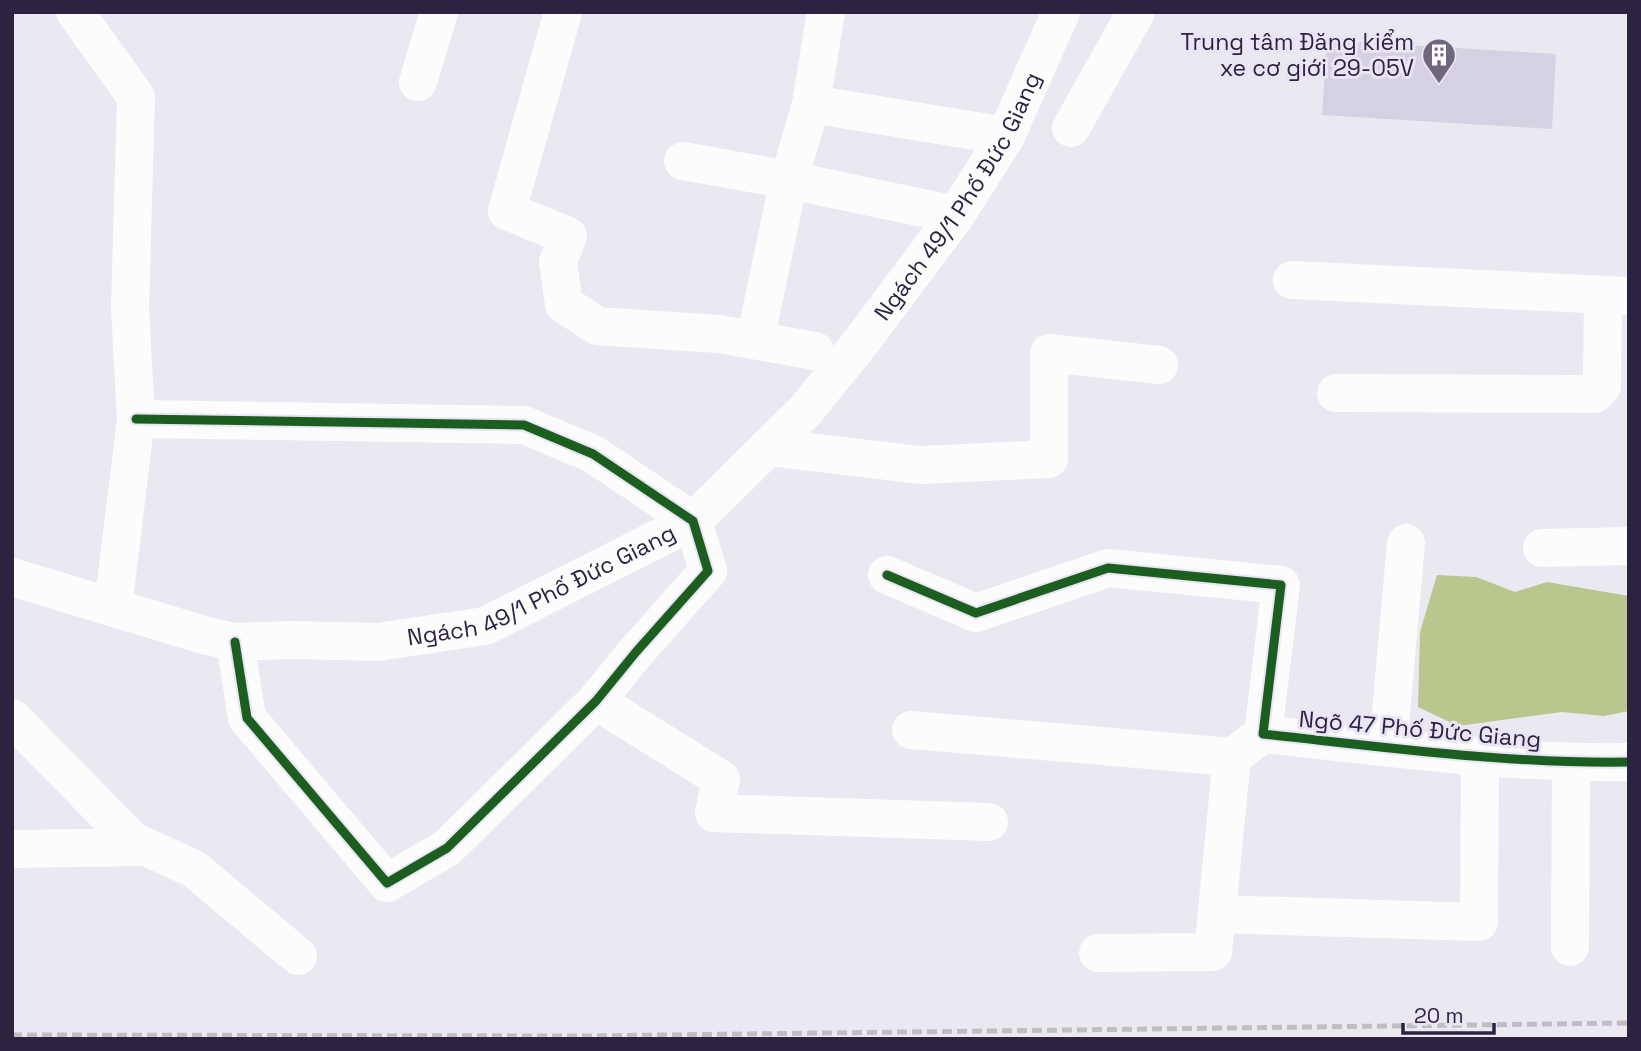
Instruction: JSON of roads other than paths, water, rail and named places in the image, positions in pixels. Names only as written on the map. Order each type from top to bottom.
[{"type":"street","points":[[75,12],[136,97],[130,309],[136,419],[113,608]]},
{"type":"street","points":[[418,82],[439,12]]},
{"type":"street","points":[[563,12],[507,211],[568,236],[558,262],[565,304],[597,326],[719,334],[815,351]]},
{"type":"street","points":[[755,340],[789,180],[811,104],[826,12]]},
{"type":"street","name":"Ngách 49/1 Phố Đức Giang","points":[[12,577],[206,636],[235,642],[379,642],[485,626],[692,521],[805,411],[861,342],[956,215],[1006,136],[1061,12]]},
{"type":"street","points":[[1070,128],[1136,12]]},
{"type":"street","points":[[811,104],[1006,136]]},
{"type":"street","points":[[682,161],[956,215]]},
{"type":"street","points":[[1292,281],[1616,295],[1602,386],[1595,394],[1336,393]]},
{"type":"street","points":[[768,447],[920,465],[1049,459],[1048,353],[1159,365]]},
{"type":"street","points":[[136,419],[524,425],[593,454],[692,521],[709,571],[596,701],[447,848],[387,883],[247,718],[235,642]]},
{"type":"street","points":[[1388,747],[1406,543]]},
{"type":"street","points":[[1542,548],[1629,546]]},
{"type":"street","name":"Ngõ 47 Phố Đức Giang","points":[[887,575],[976,613],[1108,568],[1281,585],[1263,733],[1571,763],[1629,762]]},
{"type":"street","points":[[596,701],[721,779],[714,813],[989,822]]},
{"type":"street","points":[[12,718],[133,841],[194,869],[298,956]]},
{"type":"street","points":[[911,730],[1232,757],[1263,733]]},
{"type":"street","points":[[1217,914],[1479,922],[1480,755]]},
{"type":"street","points":[[1098,953],[1213,952],[1232,757]]},
{"type":"street","points":[[1570,947],[1571,763]]},
{"type":"street","points":[[12,849],[146,847]]},
{"type":"railway","points":[[12,1035],[586,1036],[1629,1023]]},
{"type":"place","name":"Trung tâm Đăng kiểm xe cơ giới 29-05V","points":[[1439,85]]}]
